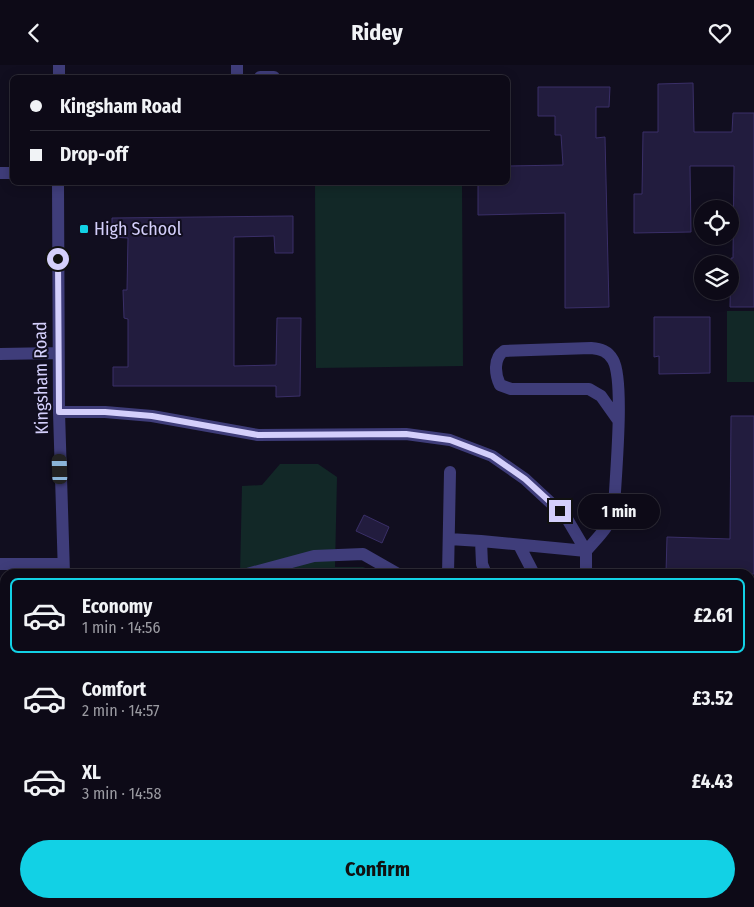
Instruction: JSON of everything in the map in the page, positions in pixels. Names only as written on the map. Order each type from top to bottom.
[{"type":"street","name":"Kingsham Road","points":[[58,185],[58,353],[64,569]]},
{"type":"street","points":[[586,551],[608,528],[612,521],[618,420],[617,369],[609,354],[601,349],[591,348],[504,351],[497,358],[497,380],[505,388],[589,389],[601,396],[618,420]]},
{"type":"street","points":[[0,355],[58,353]]},
{"type":"street","points":[[59,412],[105,412],[152,416],[258,435],[406,434],[450,440],[492,456],[525,479],[566,517],[586,551],[586,569]]},
{"type":"street","points":[[448,569],[450,472]]},
{"type":"street","points":[[449,539],[586,551]]},
{"type":"street","points":[[482,541],[482,564],[484,569]]},
{"type":"street","points":[[519,545],[531,569]]},
{"type":"street","points":[[265,569],[314,555],[363,554],[389,569]]},
{"type":"street","points":[[0,564],[64,569]]},
{"type":"green space","points":[[315,185],[462,185],[463,366],[316,368]]},
{"type":"green space","points":[[727,311],[754,311],[754,382],[727,382]]},
{"type":"green space","points":[[280,464],[318,464],[337,477],[335,567],[363,567],[368,569],[240,569],[242,486],[262,485]]},
{"type":"building","points":[[693,83],[694,132],[732,132],[733,113],[754,113],[754,307],[730,307],[730,300],[739,300],[739,255],[733,255],[733,245],[739,245],[739,200],[734,200],[734,166],[690,166],[691,232],[634,233],[634,194],[642,194],[643,132],[658,132],[658,84]]},
{"type":"building","points":[[538,87],[610,87],[609,107],[596,107],[596,138],[605,137],[609,307],[565,308],[565,213],[478,215],[478,185],[510,185],[510,166],[563,165],[561,135],[555,135],[555,116],[538,116]]},
{"type":"building","points":[[293,216],[293,253],[275,253],[274,236],[234,237],[234,366],[276,365],[277,318],[301,318],[300,396],[276,397],[276,386],[113,386],[113,367],[128,367],[128,319],[124,318],[123,290],[127,290],[128,238],[112,237],[112,218]]},
{"type":"building","points":[[654,317],[710,317],[710,373],[659,374],[659,356],[654,357]]},
{"type":"building","points":[[731,416],[754,416],[754,569],[666,569],[667,537],[730,539]]},
{"type":"building","points":[[364,515],[389,527],[382,543],[356,531]]},
{"type":"place","name":"High School","points":[[84,229]]},
{"type":"route","points":[[58,259],[59,412],[105,412],[152,416],[258,435],[406,434],[450,440],[492,456],[525,479],[560,511]]}]
